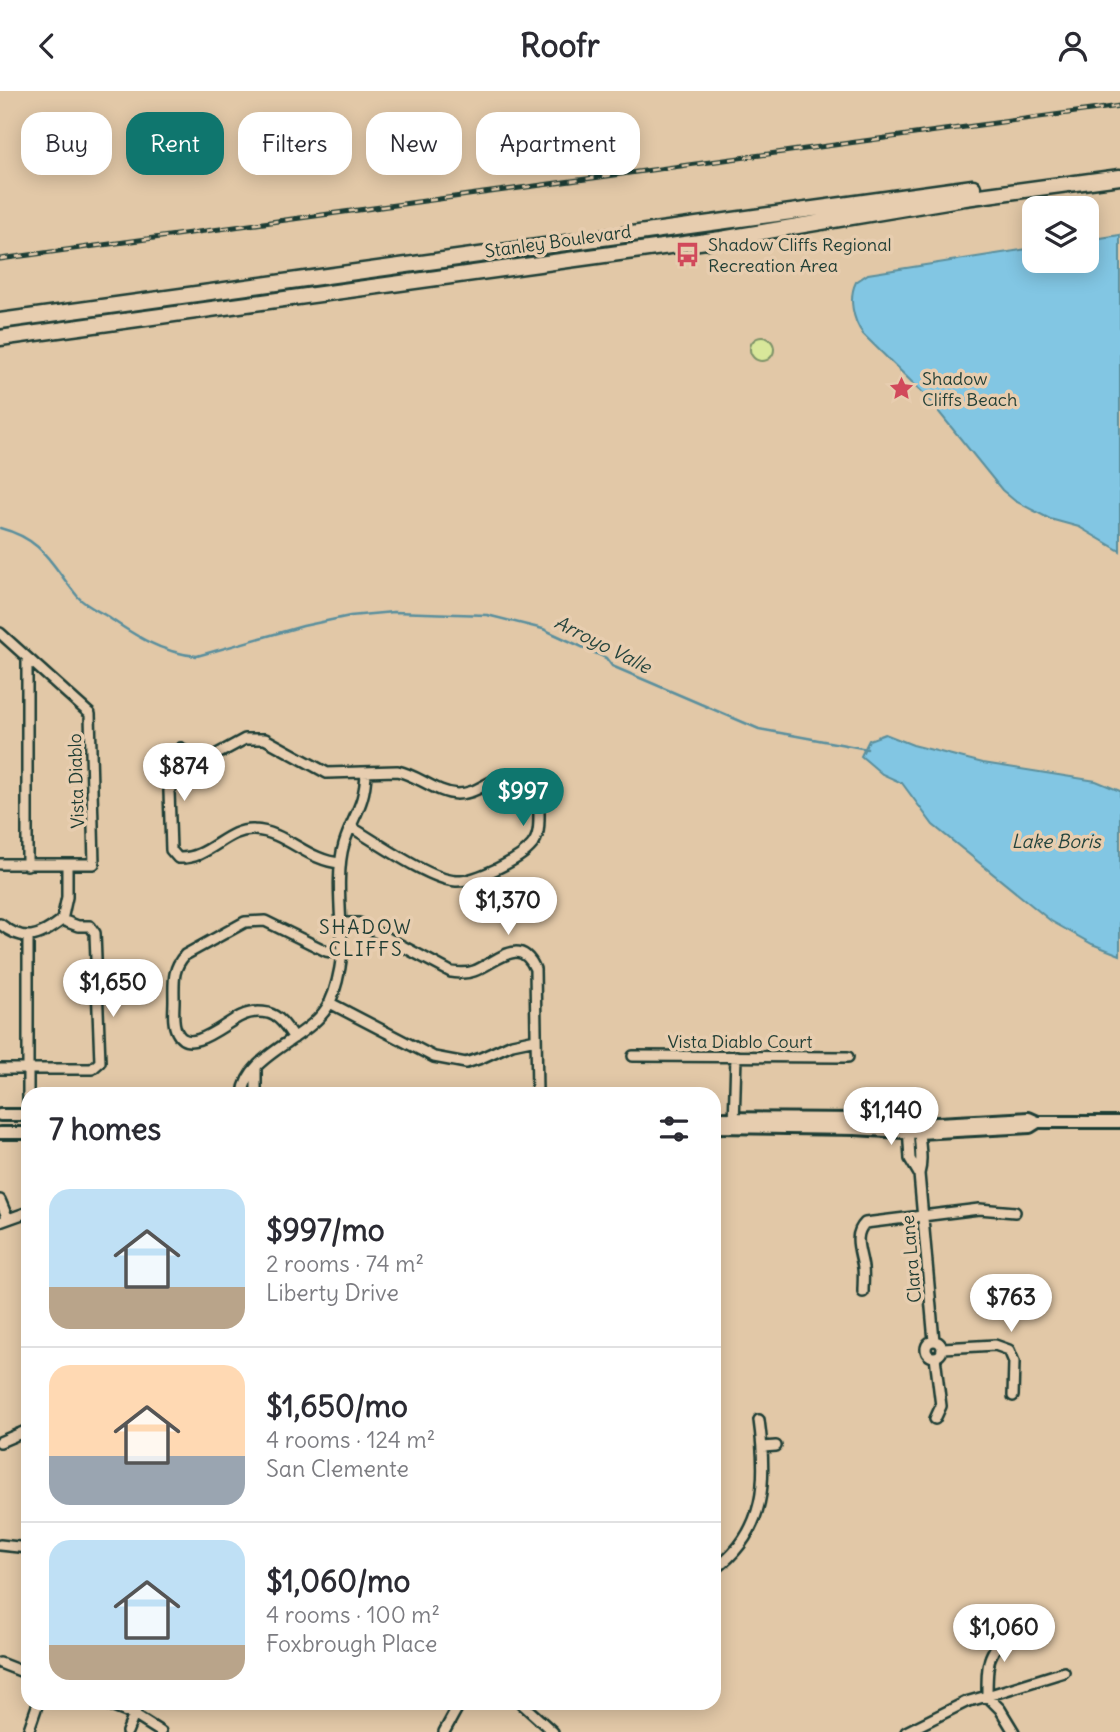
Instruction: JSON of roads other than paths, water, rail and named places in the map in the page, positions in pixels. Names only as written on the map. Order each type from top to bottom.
[{"type":"main road","name":"Stanley Boulevard","points":[[0,321],[1120,167]]},
{"type":"main road","name":"Stanley Boulevard","points":[[0,338],[721,239],[965,198],[1120,177]]},
{"type":"main road","points":[[601,238],[604,253]]},
{"type":"street","points":[[0,633],[27,658],[27,865]]},
{"type":"street","name":"Vista Diablo","points":[[0,864],[94,864],[90,714],[27,658]]},
{"type":"street","points":[[340,863],[310,856],[265,831],[251,829],[238,833],[192,859],[178,858],[171,850],[169,791],[175,780],[195,766],[245,740],[265,740],[327,773],[384,770],[407,773],[454,794],[469,793],[496,779],[505,778],[526,786],[535,793],[539,803],[538,834],[533,845],[473,879],[440,879],[351,827]]},
{"type":"street","points":[[181,748],[195,766]]},
{"type":"street","points":[[245,1087],[248,1076],[314,1022],[330,1003],[341,969],[340,863],[344,845],[362,803],[366,772]]},
{"type":"street","points":[[0,924],[18,936],[28,937],[43,932],[62,920],[67,897],[67,865]]},
{"type":"street","points":[[0,1069],[92,1069],[100,1062],[95,933],[90,926],[79,926],[62,920]]},
{"type":"street","points":[[294,1038],[283,1022],[270,1013],[256,1011],[242,1015],[195,1041],[184,1040],[177,1034],[175,1025],[174,971],[179,961],[185,955],[245,922],[255,921],[265,922],[326,951],[342,954]]},
{"type":"street","points":[[342,923],[359,923],[451,972],[466,974],[513,951],[524,953],[531,959],[535,969],[537,1087]]},
{"type":"street","points":[[28,937],[28,1087]]},
{"type":"street","points":[[330,1003],[434,1058],[450,1062],[466,1063],[481,1059],[512,1044],[536,1039]]},
{"type":"street","name":"Vista Diablo Court","points":[[633,1056],[848,1057]]},
{"type":"street","points":[[734,1123],[736,1056]]},
{"type":"street","points":[[256,1087],[257,1069]]},
{"type":"street","points":[[0,1115],[21,1115]]},
{"type":"street","points":[[721,1126],[861,1119],[912,1130],[1029,1118],[1038,1122],[1120,1122]]},
{"type":"street","points":[[721,1120],[734,1123]]},
{"type":"street","name":"Clara Lane","points":[[912,1130],[910,1159],[919,1174],[934,1341]]},
{"type":"street","points":[[0,1133],[21,1133]]},
{"type":"street","points":[[0,1200],[4,1220],[21,1214]]},
{"type":"street","points":[[863,1292],[858,1238],[861,1227],[873,1220],[979,1209],[1015,1212]]},
{"type":"street","points":[[936,1357],[929,1355],[926,1350],[928,1344],[934,1341],[940,1343],[943,1348]]},
{"type":"street","points":[[943,1348],[995,1345],[1009,1350],[1014,1362],[1013,1396]]},
{"type":"street","points":[[936,1357],[943,1348]]},
{"type":"street","points":[[935,1419],[941,1406],[936,1357]]},
{"type":"street","points":[[721,1564],[740,1546],[761,1504],[764,1477],[759,1420]]},
{"type":"street","points":[[0,1442],[21,1433]]},
{"type":"street","points":[[763,1447],[776,1446]]},
{"type":"street","points":[[0,1545],[21,1547]]},
{"type":"street","points":[[1009,1629],[990,1652],[987,1696],[1000,1709],[1014,1732]]},
{"type":"street","points":[[0,1663],[21,1671]]},
{"type":"street","points":[[906,1732],[966,1702],[1064,1672]]},
{"type":"street","points":[[28,1732],[35,1710]]},
{"type":"street","points":[[121,1710],[161,1732]]},
{"type":"street","points":[[127,1732],[136,1710]]},
{"type":"street","points":[[444,1732],[456,1710]]},
{"type":"street","points":[[529,1710],[553,1732]]},
{"type":"water","points":[[1120,235],[1120,551],[1079,527],[1050,519],[1015,501],[1002,490],[926,396],[863,334],[854,316],[852,302],[856,282],[868,274],[1022,250],[1022,273],[1099,273],[1099,238]]},
{"type":"water","name":"Lake Boris","points":[[885,734],[913,745],[983,763],[1096,781],[1120,791],[1120,955],[1092,944],[1051,921],[933,825],[902,783],[882,774],[861,756],[869,740]]},
{"type":"waterway","name":"Arroyo Valle","points":[[0,528],[27,539],[37,547],[87,605],[137,636],[172,651],[197,656],[303,626],[350,616],[393,612],[487,615],[543,629],[606,658],[612,666],[759,729],[867,749]]},
{"type":"railway","points":[[0,259],[1120,106]]},
{"type":"place","name":"Shadow Cliffs Regional Recreation Area","points":[[688,254]]},
{"type":"place","name":"Shadow Cliffs Beach","points":[[902,388]]},
{"type":"district","name":"SHADOW CLIFFS","points":[[366,938]]}]
